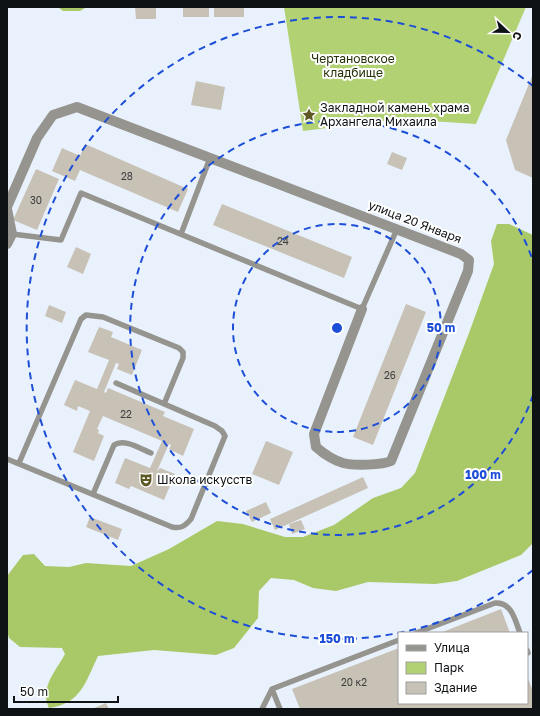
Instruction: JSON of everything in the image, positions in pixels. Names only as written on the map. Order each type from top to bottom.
[{"type":"street","name":"улица 20 Января","points":[[12,234],[7,208],[37,138],[53,115],[76,107],[461,254],[469,260],[468,271],[391,461],[384,464],[344,464],[324,454],[316,447],[314,434],[362,309]]},
{"type":"street","points":[[7,244],[12,234]]},
{"type":"lane","points":[[181,234],[210,158]]},
{"type":"lane","points":[[12,234],[61,240],[81,193],[362,309],[397,229]]},
{"type":"lane","points":[[19,463],[81,319],[86,315],[103,317],[179,348],[183,352],[183,358],[164,404]]},
{"type":"lane","points":[[7,458],[172,527],[179,528],[186,525],[191,519],[225,436],[222,431],[215,426],[116,383]]},
{"type":"lane","points":[[93,494],[114,445],[118,442],[151,453]]},
{"type":"lane","points":[[419,632],[501,602],[507,605],[512,611],[520,632]]},
{"type":"lane","points":[[262,709],[272,689],[398,640]]},
{"type":"lane","points":[[272,689],[280,709]]},
{"type":"green space","points":[[58,7],[87,7],[80,11],[63,11]]},
{"type":"green space","name":"Чертановское кладбище","points":[[284,7],[526,7],[476,124],[399,119],[303,131]]},
{"type":"green space","points":[[497,224],[509,224],[533,235],[533,543],[521,555],[457,581],[435,584],[368,582],[336,591],[313,588],[294,580],[271,578],[259,591],[258,618],[234,648],[216,655],[154,650],[98,656],[81,690],[68,702],[60,706],[49,708],[46,701],[47,687],[53,673],[65,654],[62,648],[20,647],[9,638],[7,631],[7,576],[23,555],[34,554],[45,566],[69,567],[86,563],[131,566],[169,549],[217,521],[243,524],[285,537],[303,537],[334,525],[373,498],[401,488],[415,473],[469,333],[494,264],[491,241]]},
{"type":"building","points":[[135,7],[156,7],[156,19],[136,19]]},
{"type":"building","points":[[183,7],[209,7],[209,17],[183,17]]},
{"type":"building","points":[[214,7],[244,7],[244,17],[214,17]]},
{"type":"building","points":[[533,74],[533,178],[515,170],[506,140]]},
{"type":"building","points":[[196,81],[225,87],[221,110],[191,105]]},
{"type":"building","points":[[85,144],[188,189],[178,212],[80,170],[75,181],[52,171],[62,148],[80,156]]},
{"type":"building","points":[[392,152],[407,158],[402,170],[387,164]]},
{"type":"building","points":[[36,169],[59,179],[37,230],[13,220]]},
{"type":"building","points":[[222,204],[352,257],[344,278],[213,225]]},
{"type":"building","points":[[76,247],[91,254],[83,274],[67,267]]},
{"type":"building","points":[[406,304],[426,312],[373,445],[353,437]]},
{"type":"building","points":[[49,305],[66,312],[62,323],[45,316]]},
{"type":"building","points":[[99,327],[113,332],[111,337],[142,350],[132,375],[117,369],[119,364],[116,363],[104,392],[106,393],[108,388],[165,412],[163,416],[194,429],[183,456],[169,449],[171,445],[169,444],[157,471],[160,468],[175,474],[164,500],[131,486],[129,489],[115,483],[125,458],[150,468],[162,441],[103,416],[97,429],[99,430],[98,433],[104,436],[94,461],[73,452],[90,411],[78,406],[77,411],[64,405],[75,380],[97,389],[109,360],[88,352]]},
{"type":"building","points":[[266,441],[293,452],[279,485],[252,474]]},
{"type":"building","points":[[363,477],[368,488],[275,530],[270,519]]},
{"type":"building","points":[[266,502],[271,513],[252,522],[246,511]]},
{"type":"building","points":[[90,517],[122,529],[118,540],[86,527]]},
{"type":"building","points":[[301,520],[305,529],[292,534],[289,524]]},
{"type":"building","points":[[501,609],[510,632],[443,632]]},
{"type":"building","points":[[398,648],[398,704],[528,704],[528,678],[533,691],[533,709],[300,709],[292,689]]},
{"type":"building","points":[[106,703],[109,709],[92,709]]},
{"type":"place","name":"Закладной камень храма Архангела Михаила","points":[[309,115]]},
{"type":"place","name":"Школа искусств","points":[[146,480]]}]
